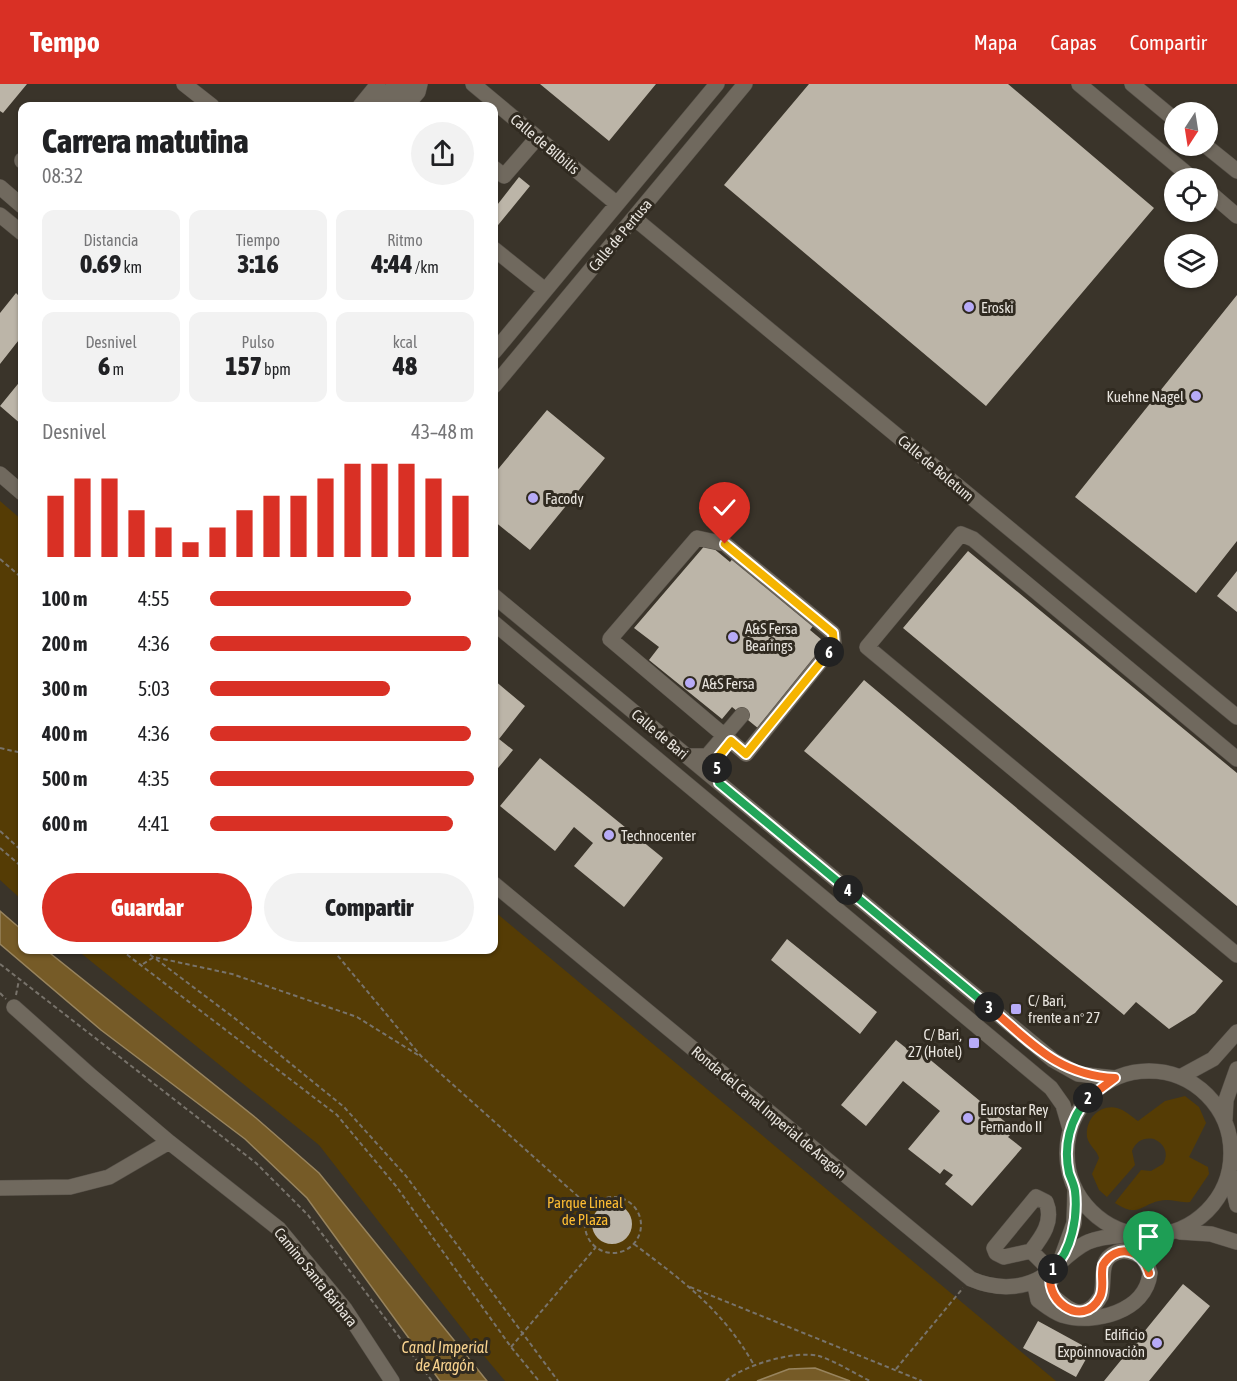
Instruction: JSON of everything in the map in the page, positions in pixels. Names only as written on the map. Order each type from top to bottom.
[{"type":"street","points":[[174,84],[196,102]]},
{"type":"street","points":[[184,84],[207,102]]},
{"type":"street","points":[[363,102],[378,84]]},
{"type":"street","points":[[380,102],[396,84]]},
{"type":"street","points":[[388,102],[403,84]]},
{"type":"street","points":[[397,102],[417,84]]},
{"type":"street","points":[[402,102],[417,84]]},
{"type":"street","points":[[408,102],[417,84]]},
{"type":"street","name":"Calle de Bílbilis","points":[[473,84],[494,102]]},
{"type":"street","name":"Calle de Pertusa","points":[[498,347],[717,84]]},
{"type":"street","name":"Calle de Pertusa","points":[[498,381],[745,84]]},
{"type":"street","points":[[1079,84],[1180,168]]},
{"type":"street","points":[[1132,84],[1164,111]]},
{"type":"street","name":"Calle de Bílbilis","points":[[498,105],[617,204]]},
{"type":"street","points":[[498,171],[504,176],[537,138]]},
{"type":"street","points":[[1218,156],[1237,171]]},
{"type":"street","points":[[0,187],[18,203]]},
{"type":"street","points":[[1218,200],[1237,216]]},
{"type":"street","points":[[0,215],[18,230]]},
{"type":"street","name":"Calle de Boletum","points":[[634,218],[1237,717]]},
{"type":"street","points":[[498,253],[542,293]]},
{"type":"street","points":[[498,261],[542,293]]},
{"type":"street","points":[[0,474],[18,490]]},
{"type":"street","points":[[1237,759],[973,539],[961,534],[867,647],[1237,955]]},
{"type":"street","points":[[697,538],[725,544],[833,633],[834,645],[746,754],[728,739],[610,639],[697,538]]},
{"type":"street","name":"Calle de Bari","points":[[498,599],[1053,1060],[1078,1074],[1115,1078]]},
{"type":"street","name":"Calle de Bari","points":[[498,626],[1051,1088],[1063,1105],[1071,1129]]},
{"type":"street","points":[[719,783],[717,764],[719,756],[728,739],[745,717]]},
{"type":"street","points":[[687,756],[707,756],[728,739]]},
{"type":"street","name":"Ronda del Canal Imperial de Aragón","points":[[498,887],[970,1279],[998,1287],[1013,1287],[1034,1281],[1088,1242],[1107,1236],[1134,1234]]},
{"type":"street","name":"Camino Santa Bárbara","points":[[14,1007],[169,1142],[279,1229],[345,1309],[392,1381]]},
{"type":"street","points":[[1180,1077],[1213,1059],[1237,1032]]},
{"type":"street","points":[[1225,1119],[1226,1100],[1237,1069]]},
{"type":"street","points":[[1147,1071],[1180,1077],[1198,1087],[1214,1101],[1225,1119],[1232,1146],[1230,1174],[1224,1190],[1209,1210],[1190,1226],[1161,1235],[1134,1234],[1115,1228],[1085,1205],[1075,1188],[1067,1159],[1071,1129],[1083,1104],[1092,1094],[1115,1078],[1147,1071]]},
{"type":"street","points":[[0,1188],[70,1188],[109,1178],[169,1142]]},
{"type":"street","points":[[1230,1174],[1237,1205]]},
{"type":"street","points":[[1045,1296],[1074,1223],[1075,1188]]},
{"type":"street","points":[[1174,1232],[1211,1234],[1237,1242]]},
{"type":"street","points":[[1031,1251],[1055,1267]]},
{"type":"street","points":[[1013,1287],[1045,1296],[1060,1305],[1080,1312],[1098,1301],[1103,1289],[1103,1265],[1114,1253],[1133,1252],[1143,1258],[1149,1269],[1146,1286],[1137,1298],[1124,1308],[1106,1316],[1089,1319],[1070,1317],[1055,1312],[1045,1296],[1034,1281]]},
{"type":"path","points":[[0,559],[18,575]]},
{"type":"path","points":[[0,748],[18,752]]},
{"type":"path","points":[[0,831],[18,847]]},
{"type":"path","points":[[0,848],[18,864]]},
{"type":"path","points":[[127,954],[337,1115],[396,1186],[511,1347],[539,1381]]},
{"type":"path","points":[[150,954],[237,1020],[344,1107],[406,1176],[558,1381]]},
{"type":"path","points":[[336,954],[421,1056],[591,1208]]},
{"type":"path","points":[[141,965],[154,957],[232,974],[357,1017],[421,1056]]},
{"type":"path","points":[[0,964],[256,1163],[308,1215],[432,1381]]},
{"type":"path","points":[[615,1197],[631,1204],[637,1211],[641,1228],[634,1244],[619,1252],[603,1251],[596,1247],[586,1233],[585,1224],[591,1208],[597,1202],[615,1197]]},
{"type":"path","points":[[634,1244],[690,1287],[723,1317],[754,1365]]},
{"type":"path","points":[[511,1347],[596,1247]]},
{"type":"path","points":[[896,1369],[970,1279]]},
{"type":"path","points":[[690,1287],[922,1381]]},
{"type":"path","points":[[726,1381],[737,1371],[754,1365],[782,1358],[818,1356],[870,1381]]},
{"type":"green space","points":[[0,501],[18,517],[18,896],[0,880]]},
{"type":"green space","name":"Parque Lineal de Plaza","points":[[498,914],[1056,1381],[505,1381],[319,1145],[82,954],[498,954]]},
{"type":"green space","points":[[1185,1096],[1199,1107],[1206,1123],[1189,1157],[1208,1167],[1209,1174],[1190,1202],[1158,1201],[1136,1210],[1124,1208],[1115,1203],[1141,1170],[1151,1171],[1163,1164],[1166,1157],[1165,1150],[1154,1139],[1144,1139],[1138,1142],[1132,1151],[1135,1165],[1107,1197],[1099,1190],[1092,1174],[1099,1158],[1087,1137],[1088,1124],[1091,1119],[1105,1108],[1111,1107],[1123,1110],[1138,1121],[1165,1101]]},
{"type":"water","name":"Canal Imperial de Aragón","points":[[0,911],[18,927],[18,954],[51,954],[256,1118],[319,1173],[487,1381],[440,1381],[307,1198],[245,1139],[101,1030],[0,944]]},
{"type":"water","points":[[815,1368],[850,1381],[757,1381],[789,1369]]},
{"type":"building","points":[[0,84],[27,84],[3,113],[0,111]]},
{"type":"building","points":[[540,84],[656,84],[609,141]]},
{"type":"building","name":"Eroski","points":[[809,84],[1008,84],[1154,208],[986,406],[724,185]]},
{"type":"building","points":[[519,177],[530,186],[498,225],[498,204]]},
{"type":"building","points":[[16,293],[18,295],[18,341],[0,364],[0,313]]},
{"type":"building","name":"Kuehne Nagel","points":[[1237,295],[1237,541],[1196,593],[1075,497]]},
{"type":"building","points":[[18,384],[18,422],[0,406]]},
{"type":"building","name":"Facody","points":[[547,410],[605,458],[530,550],[498,524],[498,469]]},
{"type":"building","name":"A&S Fersa Bearings","points":[[707,543],[730,562],[735,556],[816,622],[810,630],[828,645],[759,729],[732,707],[722,719],[649,660],[659,647],[634,628]]},
{"type":"building","points":[[968,551],[1237,773],[1237,906],[903,628]]},
{"type":"building","points":[[1237,571],[1237,612],[1217,596]]},
{"type":"building","points":[[864,680],[1223,981],[1195,1013],[1169,1029],[1136,1002],[1124,1015],[804,751]]},
{"type":"building","points":[[498,683],[525,706],[499,739],[513,750],[498,768]]},
{"type":"building","name":"Technocenter","points":[[540,758],[663,858],[624,907],[574,866],[593,843],[574,827],[555,851],[500,806]]},
{"type":"building","points":[[787,939],[877,1012],[860,1034],[771,960]]},
{"type":"building","name":"Eurostar Rey Fernando II","points":[[896,1040],[906,1048],[910,1043],[1015,1130],[1008,1137],[1022,1148],[972,1206],[945,1184],[953,1175],[944,1169],[940,1174],[908,1149],[940,1111],[903,1081],[866,1126],[841,1105]]},
{"type":"building","points":[[612,1204],[620,1205],[626,1210],[631,1216],[631,1232],[626,1238],[620,1243],[612,1244],[604,1243],[598,1238],[593,1232],[592,1224],[593,1216],[598,1210],[604,1205]]},
{"type":"building","name":"Edificio Expoinnovación","points":[[1183,1284],[1210,1306],[1149,1381],[1104,1381]]},
{"type":"building","points":[[1038,1321],[1091,1350],[1076,1377],[1023,1348]]},
{"type":"place","name":"Eroski","points":[[969,307]]},
{"type":"place","name":"Kuehne Nagel","points":[[1196,396]]},
{"type":"place","name":"Facody","points":[[533,498]]},
{"type":"place","name":"A&S Fersa Bearings","points":[[733,637]]},
{"type":"place","name":"A&S Fersa","points":[[690,683]]},
{"type":"place","name":"Technocenter","points":[[609,835]]},
{"type":"place","name":"C/ Bari, frente a nº 27","points":[[1016,1009]]},
{"type":"place","name":"C/ Bari, 27 (Hotel)","points":[[974,1043]]},
{"type":"place","name":"Eurostar Rey Fernando II","points":[[968,1118]]},
{"type":"place","name":"Edificio Expoinnovación","points":[[1157,1343]]},
{"type":"route","points":[[725,544],[833,633],[834,645],[746,754],[731,741],[719,756],[716,772],[719,783],[1053,1060],[1078,1074],[1115,1078],[1103,1085],[1083,1104],[1071,1129],[1067,1144],[1067,1159],[1075,1188],[1076,1211],[1069,1243],[1059,1264],[1051,1271],[1052,1293],[1060,1305],[1066,1309],[1080,1312],[1093,1306],[1101,1296],[1103,1289],[1103,1265],[1110,1256],[1118,1251],[1138,1254],[1146,1263],[1149,1273]]}]
